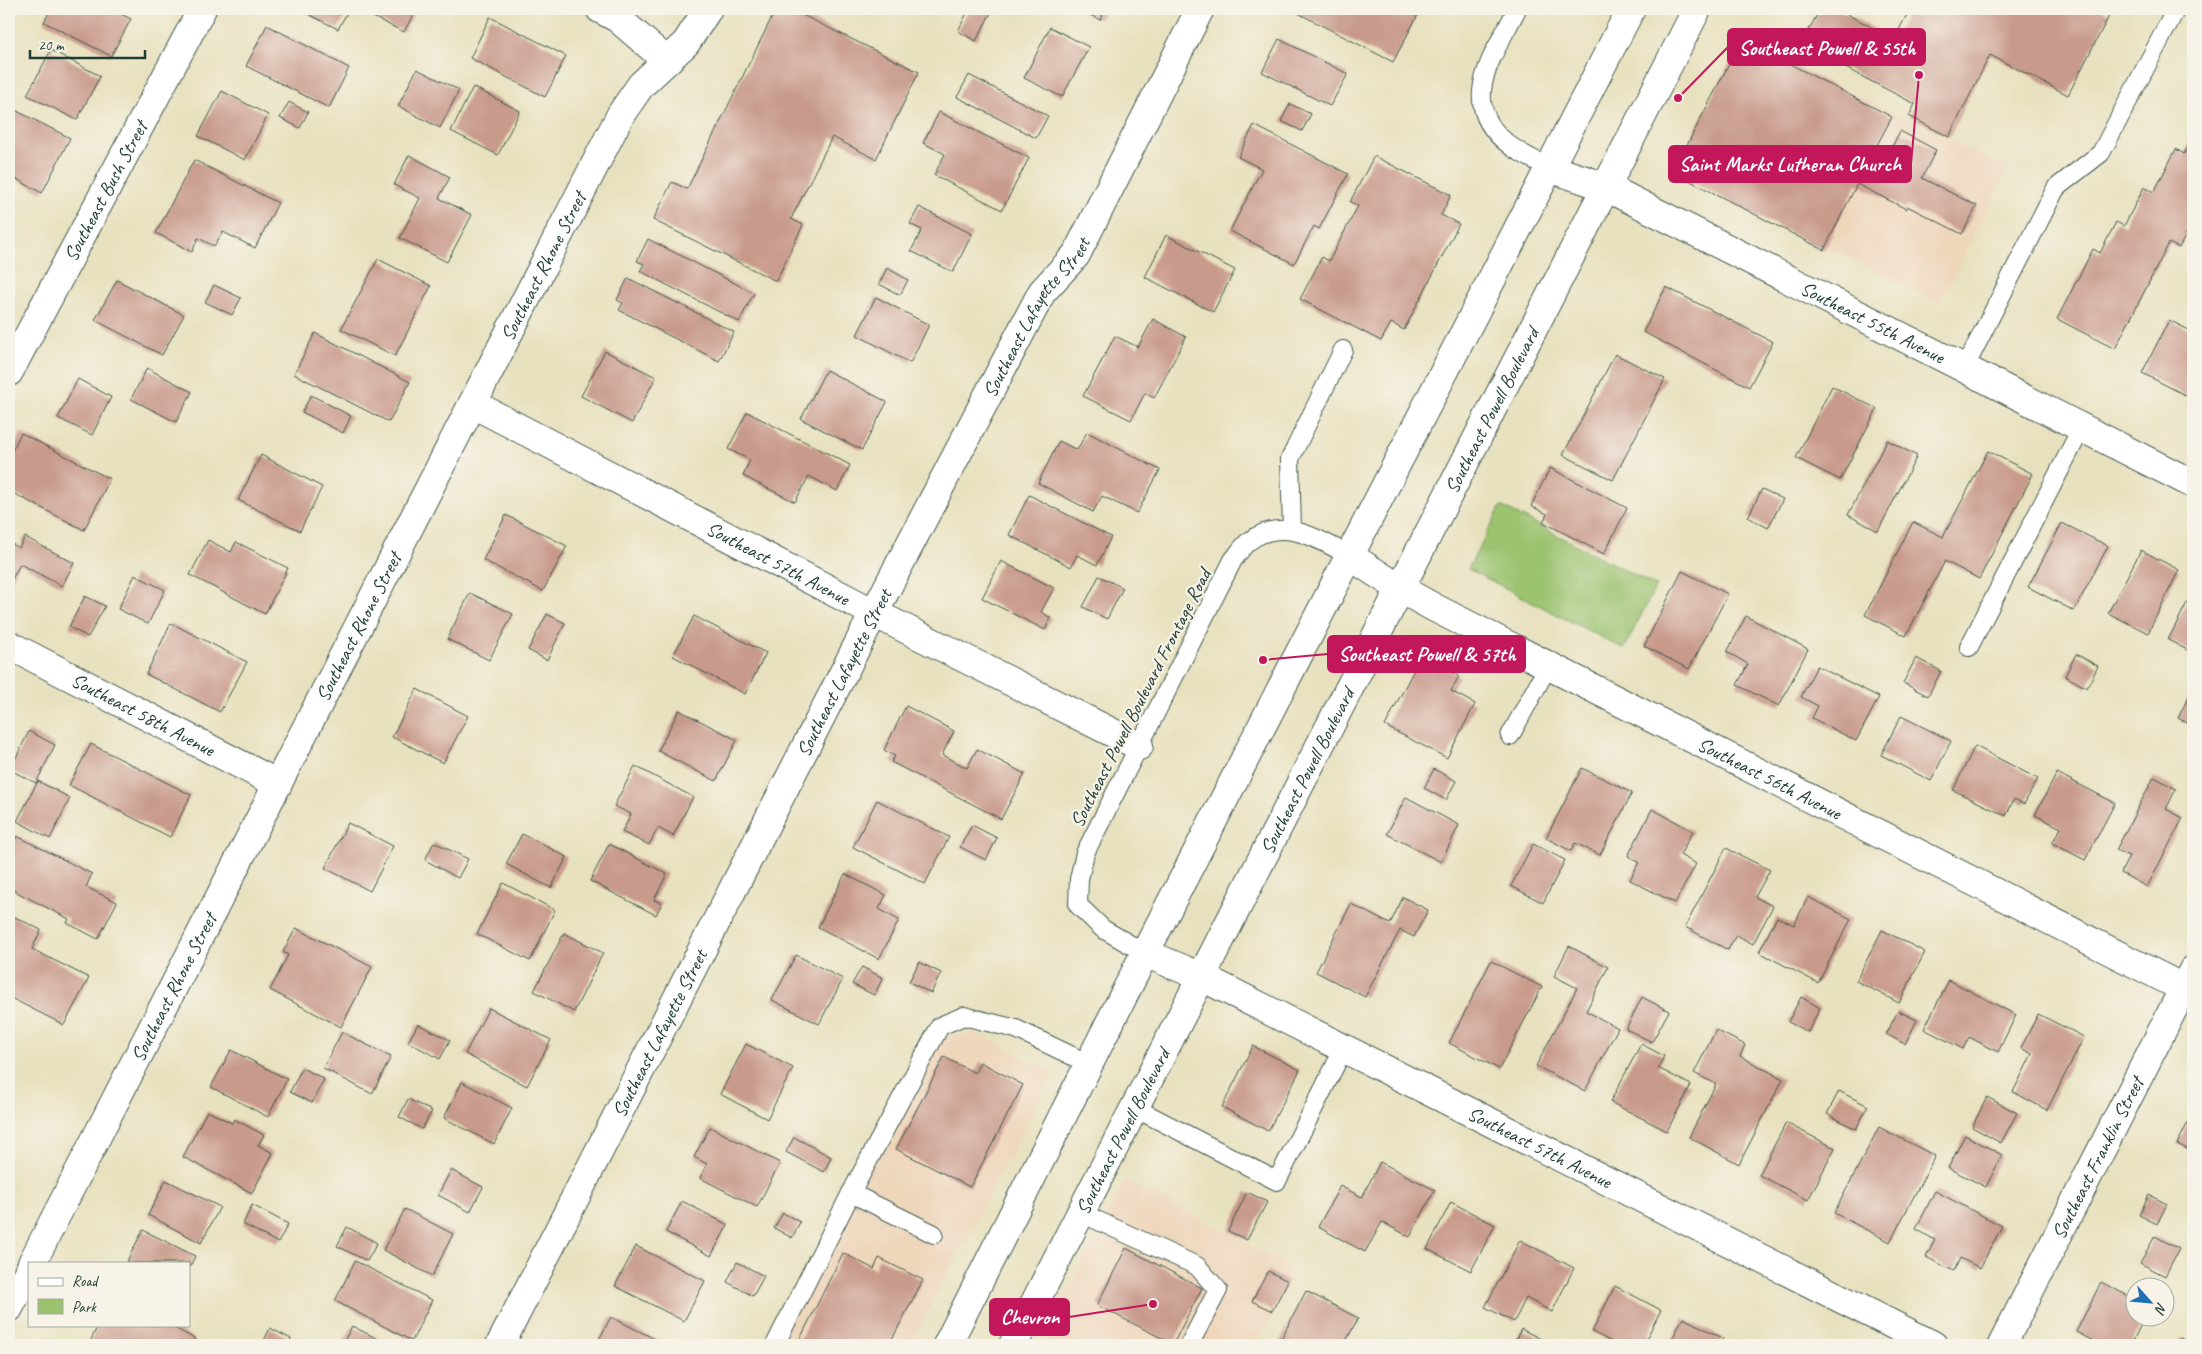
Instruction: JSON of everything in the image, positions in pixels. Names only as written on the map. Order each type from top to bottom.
[{"type":"street","name":"Southeast Bush Street","points":[[9,372],[202,9]]},
{"type":"street","points":[[600,9],[624,23],[667,62]]},
{"type":"street","name":"Southeast Rhone Street","points":[[33,1262],[621,114],[641,86],[686,43],[708,9]]},
{"type":"street","name":"Southeast Lafayette Street","points":[[500,1345],[874,613],[1042,292],[1076,255],[1200,9]]},
{"type":"street","points":[[947,1345],[1145,953],[1631,9]]},
{"type":"street","name":"Southeast Powell Boulevard","points":[[1013,1345],[1697,9]]},
{"type":"street","name":"Southeast 55th Avenue","points":[[1549,168],[1606,187],[2193,484]]},
{"type":"street","name":"Southeast 57th Avenue","points":[[473,404],[874,613],[1139,746]]},
{"type":"street","name":"Southeast 56th Avenue","points":[[1350,556],[1399,588],[1548,666],[2190,984]]},
{"type":"street","name":"Southeast 58th Avenue","points":[[9,645],[278,784]]},
{"type":"street","name":"Southeast 57th Avenue","points":[[1145,953],[1202,977],[1933,1345]]},
{"type":"street","name":"Southeast Franklin Street","points":[[2002,1345],[2190,984]]},
{"type":"street","points":[[9,1308],[28,1272]]},
{"type":"lane","points":[[1517,9],[1484,74],[1481,104],[1490,127],[1503,140],[1513,148],[1549,168]]},
{"type":"lane","points":[[1965,367],[2056,188],[2101,153],[2176,9]]},
{"type":"lane","points":[[1292,529],[1290,460],[1344,350]]},
{"type":"lane","points":[[1969,647],[2082,427]]},
{"type":"lane","name":"Southeast Powell Boulevard Frontage Road","points":[[1145,953],[1103,929],[1078,905],[1079,879],[1085,853],[1233,560],[1248,542],[1266,532],[1292,529],[1316,538],[1350,556]]},
{"type":"lane","points":[[1510,736],[1548,666]]},
{"type":"lane","points":[[775,1345],[851,1193],[940,1026],[964,1016],[1016,1029],[1089,1064]]},
{"type":"lane","points":[[1135,1108],[1277,1181],[1344,1048]]},
{"type":"lane","points":[[851,1193],[934,1234]]},
{"type":"lane","points":[[1081,1213],[1198,1266],[1218,1290],[1189,1345]]},
{"type":"shaded area","points":[[1741,38],[2008,169],[1940,303],[1677,172]]},
{"type":"shaded area","points":[[972,1030],[1053,1073],[910,1345],[767,1345],[941,1039]]},
{"type":"shaded area","points":[[1125,1180],[1296,1269],[1256,1345],[1045,1345],[1049,1330]]},
{"type":"green space","points":[[1501,506],[1656,586],[1624,649],[1468,569]]},
{"type":"building","points":[[51,9],[111,9],[131,19],[111,56],[44,22]]},
{"type":"building","points":[[298,9],[349,9],[338,29]]},
{"type":"building","points":[[375,9],[416,9],[404,32],[371,16]]},
{"type":"building","points":[[776,9],[790,9],[919,72],[876,159],[832,137],[791,219],[803,225],[776,281],[653,220],[672,182],[687,189]]},
{"type":"building","points":[[969,9],[993,9],[976,41],[958,31]]},
{"type":"building","points":[[1078,9],[1106,9],[1100,20]]},
{"type":"building","points":[[1290,9],[1421,9],[1393,62]]},
{"type":"building","points":[[1820,9],[1837,9],[1894,39],[1910,9],[2099,9],[2110,14],[2068,95],[1990,55],[1949,137],[1909,116],[1915,104],[1801,45]]},
{"type":"building","points":[[490,17],[566,56],[545,97],[470,58]]},
{"type":"building","points":[[267,25],[349,68],[329,108],[246,66]]},
{"type":"building","points":[[1050,27],[1089,47],[1062,97],[1024,78]]},
{"type":"building","points":[[1279,39],[1348,74],[1330,106],[1262,72]]},
{"type":"building","points":[[1742,39],[1892,117],[1876,147],[1889,153],[1900,131],[1936,150],[1922,178],[1977,206],[1962,234],[1907,206],[1906,209],[1857,184],[1824,250],[1673,172]]},
{"type":"building","points":[[51,50],[100,76],[77,120],[27,95]]},
{"type":"building","points":[[417,69],[459,90],[440,128],[398,106]]},
{"type":"building","points":[[969,75],[1048,116],[1036,138],[957,97]]},
{"type":"building","points":[[473,87],[520,111],[498,155],[451,131]]},
{"type":"building","points":[[222,91],[268,115],[245,160],[198,136]]},
{"type":"building","points":[[289,102],[308,112],[300,128],[280,118]]},
{"type":"building","points":[[1290,104],[1311,114],[1302,131],[1281,121]]},
{"type":"building","points":[[9,107],[70,138],[42,193],[9,175]]},
{"type":"building","points":[[939,112],[1029,158],[1002,210],[934,175],[945,154],[923,143]]},
{"type":"building","points":[[1254,125],[1348,174],[1319,229],[1314,226],[1294,264],[1230,231],[1262,169],[1238,157]]},
{"type":"building","points":[[2193,136],[2193,221],[2179,248],[2169,243],[2115,349],[2057,319],[2093,249],[2100,253],[2116,222],[2124,226],[2144,187],[2154,192],[2176,149],[2184,154]]},
{"type":"building","points":[[409,155],[450,177],[439,198],[472,215],[447,262],[400,238],[420,198],[394,185]]},
{"type":"building","points":[[1374,156],[1451,195],[1441,215],[1459,224],[1404,330],[1391,323],[1381,341],[1300,299],[1322,257],[1329,261],[1358,206],[1350,202]]},
{"type":"building","points":[[194,160],[278,203],[255,248],[223,232],[214,246],[198,238],[192,252],[156,233]]},
{"type":"building","points":[[919,207],[972,234],[953,272],[911,251],[922,230],[910,224]]},
{"type":"building","points":[[1166,235],[1235,270],[1213,312],[1145,277]]},
{"type":"building","points":[[648,239],[754,293],[739,322],[640,271],[644,264],[637,261]]},
{"type":"building","points":[[378,259],[431,286],[395,356],[341,329]]},
{"type":"building","points":[[887,268],[908,280],[900,295],[879,284]]},
{"type":"building","points":[[628,278],[734,332],[719,361],[619,310],[623,303],[617,300]]},
{"type":"building","points":[[117,280],[184,315],[162,355],[95,320]]},
{"type":"building","points":[[214,285],[241,298],[232,315],[205,302]]},
{"type":"building","points":[[1666,287],[1773,342],[1749,387],[1643,332]]},
{"type":"building","points":[[876,297],[929,325],[910,363],[857,335]]},
{"type":"building","points":[[1153,319],[1186,337],[1154,398],[1145,393],[1131,420],[1083,396],[1115,336],[1138,347]]},
{"type":"building","points":[[2169,320],[2193,332],[2193,380],[2185,395],[2142,373]]},
{"type":"building","points":[[315,333],[410,382],[389,422],[294,374]]},
{"type":"building","points":[[605,351],[656,377],[632,423],[581,396]]},
{"type":"building","points":[[1615,354],[1665,379],[1613,480],[1563,455]]},
{"type":"building","points":[[147,368],[192,392],[176,422],[131,399]]},
{"type":"building","points":[[826,370],[887,402],[862,450],[801,419]]},
{"type":"building","points":[[78,379],[111,397],[92,435],[58,418]]},
{"type":"building","points":[[1832,386],[1877,409],[1840,480],[1796,458]]},
{"type":"building","points":[[311,395],[351,416],[343,433],[302,412]]},
{"type":"building","points":[[747,412],[850,465],[837,491],[809,476],[795,502],[743,476],[750,460],[728,449]]},
{"type":"building","points":[[1087,432],[1160,470],[1137,513],[1102,496],[1093,512],[1038,483],[1059,441],[1077,450]]},
{"type":"building","points":[[21,433],[110,479],[84,530],[9,491],[9,457]]},
{"type":"building","points":[[1887,440],[1917,456],[1878,531],[1848,515]]},
{"type":"building","points":[[1988,451],[2033,474],[1979,579],[1945,561],[1906,636],[1865,615],[1913,522],[1943,537]]},
{"type":"building","points":[[261,455],[322,487],[300,531],[238,500]]},
{"type":"building","points":[[1550,468],[1627,508],[1604,554],[1543,522],[1547,514],[1531,506]]},
{"type":"building","points":[[1762,489],[1783,499],[1768,528],[1748,517]]},
{"type":"building","points":[[1029,495],[1111,537],[1097,565],[1077,555],[1071,567],[1009,535]]},
{"type":"building","points":[[506,515],[567,546],[543,591],[483,560]]},
{"type":"building","points":[[2062,523],[2108,546],[2074,611],[2028,587]]},
{"type":"building","points":[[25,537],[74,563],[62,586],[20,564],[9,585],[9,542],[19,548]]},
{"type":"building","points":[[208,540],[231,552],[236,542],[288,568],[265,614],[190,575]]},
{"type":"building","points":[[2141,550],[2179,570],[2148,633],[2108,613]]},
{"type":"building","points":[[1001,561],[1054,588],[1041,612],[1051,618],[1045,630],[982,598]]},
{"type":"building","points":[[1682,571],[1728,594],[1689,669],[1644,646]]},
{"type":"building","points":[[135,575],[165,590],[148,624],[118,609]]},
{"type":"building","points":[[1099,576],[1123,588],[1107,619],[1083,607]]},
{"type":"building","points":[[2193,591],[2193,653],[2168,640]]},
{"type":"building","points":[[470,593],[513,614],[489,660],[447,639]]},
{"type":"building","points":[[85,596],[105,606],[88,637],[69,627]]},
{"type":"building","points":[[547,614],[565,623],[547,660],[528,650]]},
{"type":"building","points":[[694,616],[766,653],[745,694],[673,656]]},
{"type":"building","points":[[1746,616],[1808,649],[1779,706],[1737,685],[1748,664],[1727,652]]},
{"type":"building","points":[[171,623],[247,662],[220,712],[146,674]]},
{"type":"building","points":[[2076,654],[2098,666],[2087,688],[2065,676]]},
{"type":"building","points":[[1421,656],[1459,676],[1451,691],[1475,704],[1447,758],[1385,726]]},
{"type":"building","points":[[1916,658],[1941,671],[1928,696],[1903,683]]},
{"type":"building","points":[[1817,666],[1879,697],[1856,741],[1812,718],[1818,706],[1801,697]]},
{"type":"building","points":[[417,689],[468,716],[443,763],[392,737]]},
{"type":"building","points":[[2191,692],[2193,694],[2193,726],[2178,718]]},
{"type":"building","points":[[906,706],[954,731],[942,755],[967,768],[977,749],[1025,774],[1001,819],[891,762],[895,756],[884,750]]},
{"type":"building","points":[[679,710],[737,740],[716,781],[658,751]]},
{"type":"building","points":[[1901,716],[1951,741],[1931,781],[1881,755]]},
{"type":"building","points":[[29,731],[55,745],[36,783],[10,770]]},
{"type":"building","points":[[91,744],[191,795],[170,837],[69,785]]},
{"type":"building","points":[[1975,746],[2038,779],[2024,804],[2014,799],[2006,816],[1953,790]]},
{"type":"building","points":[[635,766],[693,797],[673,836],[658,828],[649,845],[622,832],[631,814],[614,806]]},
{"type":"building","points":[[1582,768],[1632,793],[1600,855],[1575,843],[1571,851],[1546,838]]},
{"type":"building","points":[[1434,769],[1456,781],[1446,800],[1424,788]]},
{"type":"building","points":[[2057,773],[2115,803],[2085,860],[2052,843],[2061,828],[2035,815]]},
{"type":"building","points":[[2154,777],[2176,789],[2166,809],[2183,818],[2147,887],[2121,873],[2129,856],[2116,850]]},
{"type":"building","points":[[38,781],[70,798],[50,839],[17,821]]},
{"type":"building","points":[[1406,797],[1459,825],[1441,862],[1387,834]]},
{"type":"building","points":[[877,800],[949,837],[925,884],[853,847]]},
{"type":"building","points":[[1652,809],[1693,831],[1680,855],[1696,864],[1675,903],[1630,880],[1639,862],[1628,856]]},
{"type":"building","points":[[348,823],[393,846],[370,891],[325,868]]},
{"type":"building","points":[[972,825],[997,838],[986,860],[960,847]]},
{"type":"building","points":[[522,834],[567,857],[551,888],[506,864]]},
{"type":"building","points":[[17,836],[92,874],[86,887],[117,902],[98,939],[67,923],[69,919],[9,888],[9,853]]},
{"type":"building","points":[[434,842],[468,859],[458,878],[425,860]]},
{"type":"building","points":[[609,844],[667,874],[654,900],[662,903],[656,915],[590,881]]},
{"type":"building","points":[[1533,844],[1565,860],[1543,903],[1511,886]]},
{"type":"building","points":[[1726,848],[1770,870],[1755,897],[1773,906],[1753,944],[1736,935],[1728,950],[1685,927]]},
{"type":"building","points":[[845,874],[886,895],[879,909],[899,920],[879,959],[818,927]]},
{"type":"building","points":[[503,883],[555,910],[530,961],[477,934]]},
{"type":"building","points":[[1403,897],[1428,910],[1414,937],[1400,930],[1365,997],[1316,972],[1351,904],[1390,924]]},
{"type":"building","points":[[1808,897],[1851,919],[1818,983],[1759,952],[1777,917],[1794,925]]},
{"type":"building","points":[[9,914],[41,930],[32,949],[89,978],[64,1025],[9,997]]},
{"type":"building","points":[[296,928],[372,967],[341,1027],[270,990],[288,955],[283,952]]},
{"type":"building","points":[[1882,930],[1925,952],[1899,1003],[1856,981]]},
{"type":"building","points":[[564,933],[603,953],[574,1012],[534,991]]},
{"type":"building","points":[[1569,946],[1608,967],[1586,1011],[1618,1028],[1585,1091],[1536,1066],[1577,988],[1554,976]]},
{"type":"building","points":[[796,955],[843,979],[819,1024],[772,1000]]},
{"type":"building","points":[[1491,961],[1542,987],[1499,1069],[1449,1043]]},
{"type":"building","points":[[919,962],[941,973],[931,993],[909,982]]},
{"type":"building","points":[[862,967],[883,978],[874,995],[852,984]]},
{"type":"building","points":[[1949,980],[2016,1015],[1998,1052],[1969,1037],[1963,1049],[1924,1029]]},
{"type":"building","points":[[1642,997],[1669,1011],[1652,1042],[1626,1029]]},
{"type":"building","points":[[1801,997],[1820,1008],[1808,1032],[1788,1022]]},
{"type":"building","points":[[489,1008],[551,1040],[527,1086],[465,1054]]},
{"type":"building","points":[[1898,1011],[1917,1020],[1905,1044],[1886,1034]]},
{"type":"building","points":[[2038,1014],[2084,1037],[2047,1110],[2013,1092],[2032,1054],[2021,1048]]},
{"type":"building","points":[[418,1024],[450,1040],[440,1059],[408,1042]]},
{"type":"building","points":[[1716,1030],[1745,1045],[1740,1056],[1783,1079],[1739,1164],[1689,1137],[1716,1084],[1694,1073]]},
{"type":"building","points":[[342,1032],[391,1057],[372,1094],[323,1068]]},
{"type":"building","points":[[746,1044],[793,1068],[767,1119],[720,1094]]},
{"type":"building","points":[[1641,1044],[1664,1056],[1658,1068],[1691,1085],[1667,1131],[1610,1102]]},
{"type":"building","points":[[1253,1046],[1300,1070],[1268,1131],[1222,1107]]},
{"type":"building","points":[[231,1050],[287,1079],[268,1117],[211,1087]]},
{"type":"building","points":[[944,1057],[975,1073],[980,1062],[1023,1085],[970,1187],[896,1149]]},
{"type":"building","points":[[302,1068],[324,1079],[312,1103],[290,1092]]},
{"type":"building","points":[[462,1082],[512,1108],[494,1144],[444,1118]]},
{"type":"building","points":[[1839,1091],[1868,1106],[1856,1129],[1827,1114]]},
{"type":"building","points":[[1987,1097],[2017,1113],[2001,1143],[1972,1127]]},
{"type":"building","points":[[408,1099],[432,1111],[422,1129],[399,1117]]},
{"type":"building","points":[[207,1111],[232,1123],[234,1119],[264,1135],[258,1145],[273,1153],[252,1193],[183,1157]]},
{"type":"building","points":[[2193,1113],[2193,1152],[2177,1144]]},
{"type":"building","points":[[1786,1123],[1835,1148],[1808,1200],[1759,1175]]},
{"type":"building","points":[[710,1127],[780,1163],[757,1207],[700,1178],[707,1164],[694,1157]]},
{"type":"building","points":[[1879,1127],[1935,1156],[1890,1242],[1834,1213]]},
{"type":"building","points":[[1965,1135],[2002,1155],[1986,1187],[1948,1168]]},
{"type":"building","points":[[794,1137],[831,1157],[824,1172],[786,1152]]},
{"type":"building","points":[[1380,1162],[1435,1190],[1410,1237],[1382,1222],[1365,1252],[1318,1227],[1340,1186],[1362,1197]]},
{"type":"building","points":[[451,1170],[483,1187],[470,1212],[438,1195]]},
{"type":"building","points":[[166,1180],[220,1207],[201,1243],[148,1215]]},
{"type":"building","points":[[1935,1191],[2002,1226],[1980,1268],[1960,1258],[1954,1271],[1926,1257],[1935,1240],[1916,1229]]},
{"type":"building","points":[[1247,1192],[1267,1202],[1247,1240],[1228,1231]]},
{"type":"building","points":[[2149,1195],[2167,1204],[2157,1224],[2139,1215]]},
{"type":"building","points":[[682,1201],[728,1225],[711,1256],[666,1232]]},
{"type":"building","points":[[1451,1202],[1495,1225],[1471,1271],[1427,1249]]},
{"type":"building","points":[[252,1205],[288,1224],[278,1243],[243,1224]]},
{"type":"building","points":[[405,1209],[453,1234],[432,1276],[383,1250]]},
{"type":"building","points":[[783,1213],[800,1222],[792,1238],[774,1228]]},
{"type":"building","points":[[347,1227],[377,1243],[367,1261],[337,1246]]},
{"type":"building","points":[[143,1230],[195,1256],[190,1267],[190,1262],[127,1262]]},
{"type":"building","points":[[2155,1236],[2179,1249],[2165,1276],[2140,1263]]},
{"type":"building","points":[[1520,1240],[1574,1268],[1552,1312],[1526,1298],[1514,1322],[1485,1307]]},
{"type":"building","points":[[636,1246],[705,1281],[684,1321],[615,1286]]},
{"type":"building","points":[[1126,1248],[1202,1288],[1173,1344],[1097,1305]]},
{"type":"building","points":[[843,1253],[874,1269],[879,1258],[923,1280],[889,1345],[797,1345]]},
{"type":"building","points":[[355,1261],[432,1300],[412,1341],[335,1301]]},
{"type":"building","points":[[737,1262],[764,1276],[753,1296],[727,1282]]},
{"type":"building","points":[[1268,1271],[1288,1281],[1272,1311],[1252,1301]]},
{"type":"building","points":[[2101,1282],[2124,1294],[2124,1326],[2140,1326],[2131,1345],[2101,1345],[2076,1332]]},
{"type":"building","points":[[1615,1286],[1661,1310],[1643,1345],[1618,1345],[1592,1332]]},
{"type":"building","points":[[1306,1291],[1358,1318],[1344,1345],[1278,1345]]},
{"type":"building","points":[[611,1317],[667,1345],[596,1345]]},
{"type":"building","points":[[1683,1318],[1723,1338],[1720,1345],[1669,1345]]},
{"type":"building","points":[[98,1326],[171,1326],[195,1339],[192,1345],[89,1344]]},
{"type":"building","points":[[352,1326],[390,1345],[342,1345]]},
{"type":"building","points":[[270,1328],[291,1339],[288,1345],[262,1345]]},
{"type":"building","points":[[1521,1329],[1553,1345],[1513,1345]]},
{"type":"building","points":[[2180,1338],[2193,1345],[2176,1345]]},
{"type":"place","name":"Saint Marks Lutheran Church","points":[[1919,75]]},
{"type":"place","name":"Southeast Powell & 55th","points":[[1678,98]]},
{"type":"place","name":"Southeast Powell & 57th","points":[[1263,660]]},
{"type":"place","name":"Chevron","points":[[1153,1304]]}]
